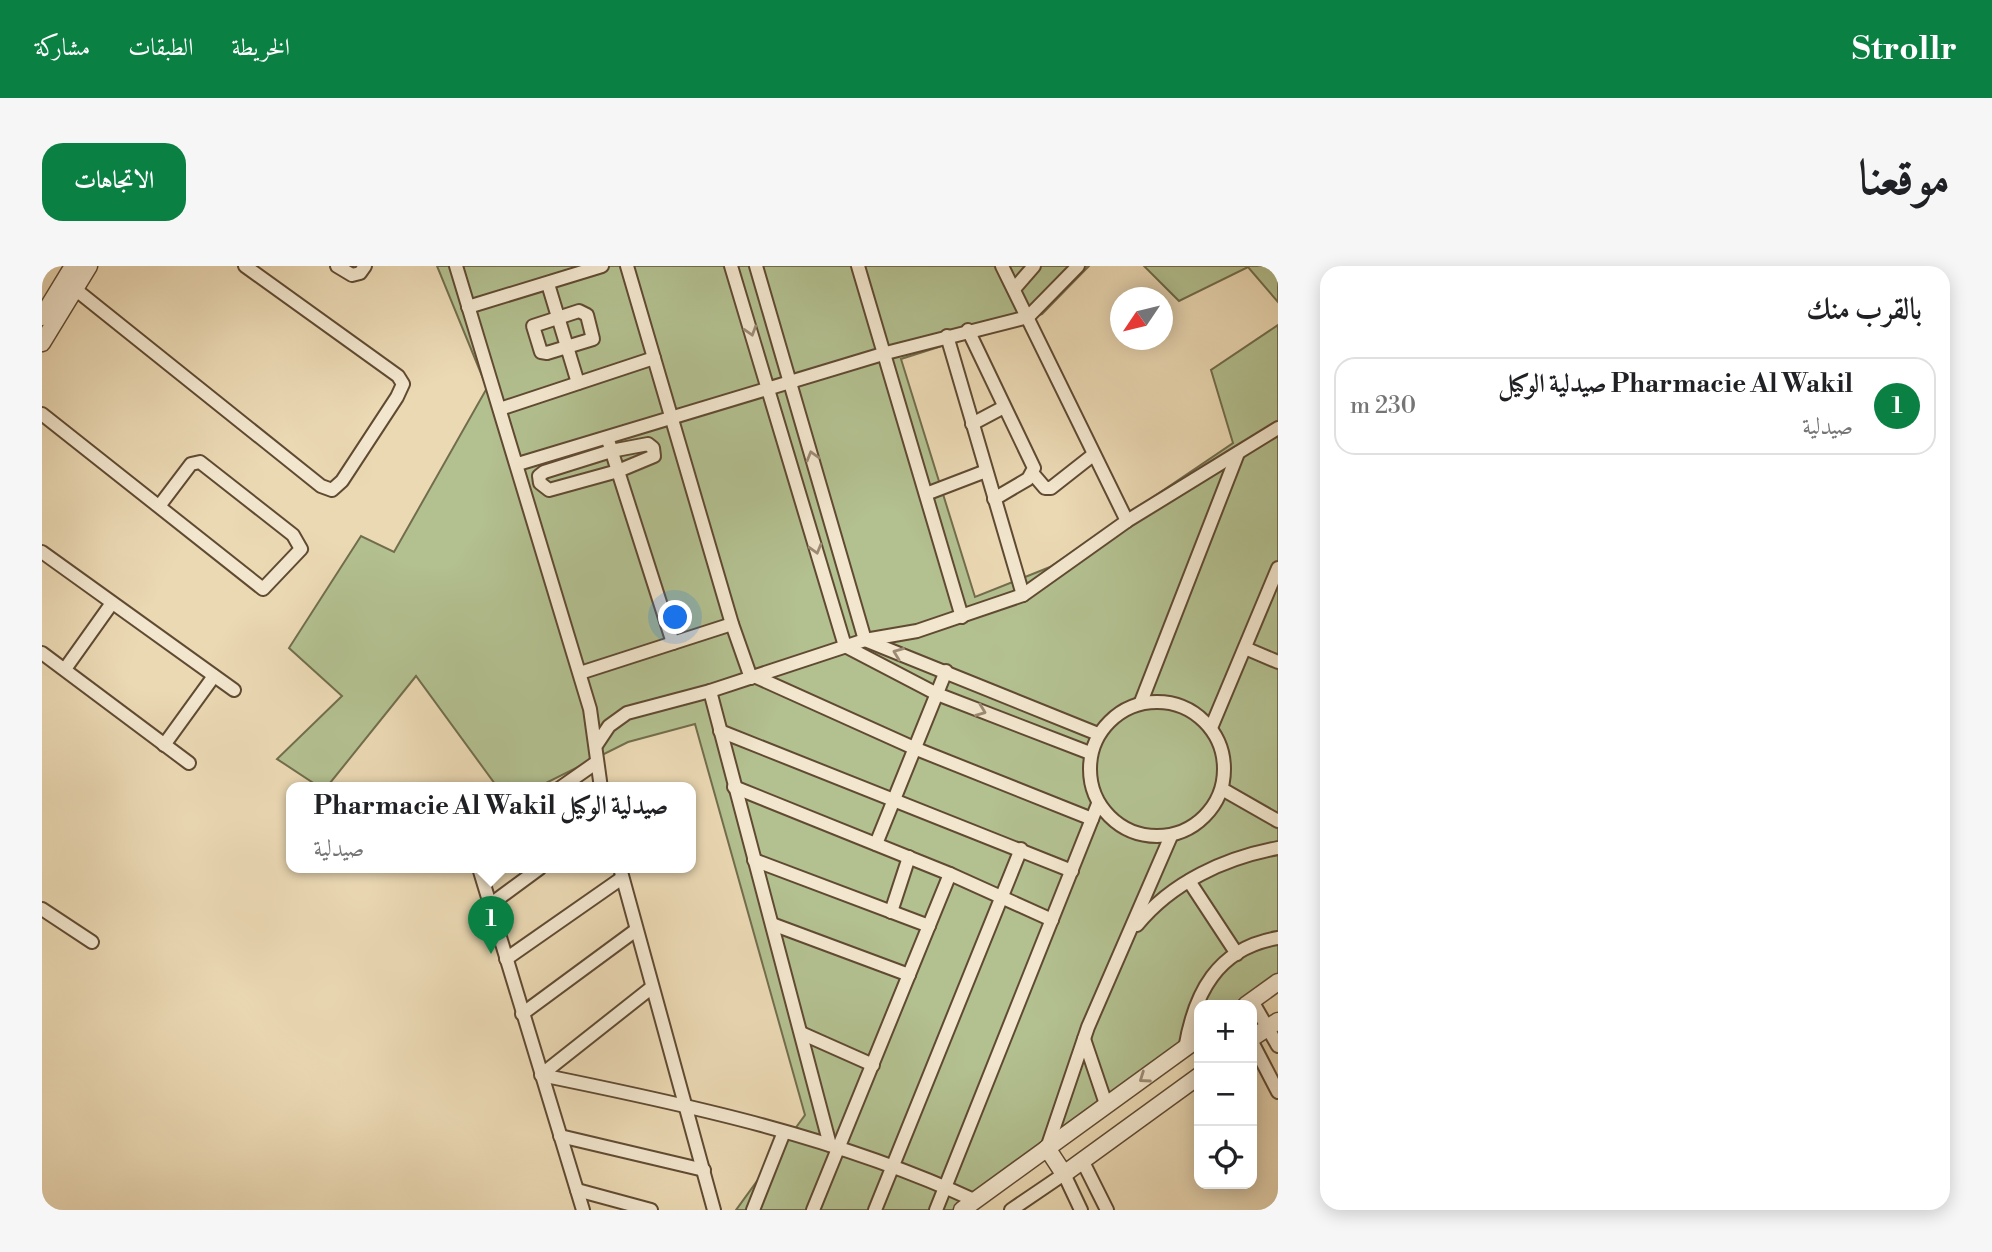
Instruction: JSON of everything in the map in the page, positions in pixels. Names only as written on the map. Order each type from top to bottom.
[{"type":"street","points":[[42,317],[73,266]]},
{"type":"street","points":[[42,343],[89,266]]},
{"type":"street","points":[[75,289],[321,486],[332,490],[342,481],[403,384],[398,376],[245,266]]},
{"type":"street","points":[[337,266],[352,275],[360,273],[365,266]]},
{"type":"street","points":[[456,266],[580,673],[597,744],[600,782]]},
{"type":"street","points":[[468,307],[602,266]]},
{"type":"street","points":[[627,266],[732,624],[753,677],[914,748],[1092,819]]},
{"type":"street","points":[[731,266],[845,646],[937,694],[1090,753]]},
{"type":"street","points":[[756,266],[865,640]]},
{"type":"street","points":[[858,266],[886,353],[962,617]]},
{"type":"street","points":[[1002,266],[1127,522]]},
{"type":"street","points":[[1014,289],[1034,266]]},
{"type":"street","points":[[517,464],[886,353],[968,330],[1028,317],[1078,266]]},
{"type":"street","points":[[548,284],[578,383]]},
{"type":"street","points":[[584,312],[593,330],[592,340],[542,353],[533,331],[535,324],[558,317],[584,312]]},
{"type":"street","points":[[968,330],[1033,465],[1033,474],[1045,488],[1051,488],[1093,456]]},
{"type":"street","points":[[947,336],[1023,595]]},
{"type":"street","points":[[500,409],[653,358]]},
{"type":"street","points":[[972,424],[1004,407]]},
{"type":"street","points":[[42,414],[263,589],[300,549],[293,535],[200,462],[191,464],[160,505]]},
{"type":"street","points":[[597,744],[609,726],[627,713],[710,691],[865,640],[917,631],[1023,595],[1127,522],[1278,428]]},
{"type":"street","points":[[607,438],[673,643]]},
{"type":"street","points":[[648,444],[655,453],[649,459],[618,471],[549,490],[540,483],[539,476],[544,472],[611,451],[648,444]]},
{"type":"street","points":[[1142,702],[1238,453]]},
{"type":"street","points":[[926,494],[986,471]]},
{"type":"street","points":[[994,499],[1033,474]]},
{"type":"street","points":[[42,552],[234,691]]},
{"type":"street","points":[[1212,728],[1278,568]]},
{"type":"street","points":[[65,669],[112,603]]},
{"type":"street","points":[[580,673],[732,624]]},
{"type":"street","points":[[865,640],[1098,734]]},
{"type":"street","points":[[1245,648],[1278,662]]},
{"type":"street","points":[[42,653],[189,763]]},
{"type":"street","points":[[876,844],[946,671]]},
{"type":"street","points":[[164,745],[214,676]]},
{"type":"street","points":[[710,691],[801,1033],[835,1146]]},
{"type":"street","points":[[1168,701],[1192,710],[1212,728],[1224,758],[1222,789],[1211,811],[1193,827],[1171,836],[1142,836],[1117,824],[1098,804],[1089,779],[1090,753],[1098,734],[1116,713],[1142,702],[1168,701]]},
{"type":"street","points":[[720,731],[1021,849],[1072,872]]},
{"type":"street","points":[[569,782],[597,762]]},
{"type":"street","points":[[734,787],[950,874],[1052,920]]},
{"type":"street","points":[[1222,789],[1278,821]]},
{"type":"street","points":[[936,1210],[1098,804]]},
{"type":"street","points":[[1047,1148],[1084,1039],[1171,836]]},
{"type":"street","points":[[1128,936],[1145,915],[1189,881],[1248,854],[1278,848]]},
{"type":"street","points":[[875,1210],[1021,849]]},
{"type":"street","points":[[891,912],[909,857]]},
{"type":"street","points":[[754,860],[929,926]]},
{"type":"street","points":[[481,873],[583,1210]]},
{"type":"street","points":[[491,904],[533,873]]},
{"type":"street","points":[[506,960],[621,873],[714,1210]]},
{"type":"street","points":[[813,1210],[835,1146],[873,1065],[950,874]]},
{"type":"street","points":[[1189,881],[1237,954]]},
{"type":"street","points":[[42,909],[92,942]]},
{"type":"street","points":[[772,924],[909,975]]},
{"type":"street","points":[[522,1014],[636,930]]},
{"type":"street","points":[[1185,1049],[1191,1014],[1205,984],[1237,954],[1278,938]]},
{"type":"street","points":[[1253,1000],[1278,982]]},
{"type":"street","points":[[541,1075],[651,988]]},
{"type":"street","points":[[1257,1010],[1273,1024],[1278,1046]]},
{"type":"street","points":[[1257,1036],[1273,1024]]},
{"type":"street","points":[[801,1033],[873,1065]]},
{"type":"street","points":[[1084,1039],[1106,1104]]},
{"type":"street","points":[[541,1075],[687,1105],[835,1146],[946,1187],[969,1205],[1194,1042]]},
{"type":"street","points":[[1257,1050],[1278,1092]]},
{"type":"street","points":[[1011,1210],[1194,1080]]},
{"type":"street","points":[[753,1210],[784,1132]]},
{"type":"street","points":[[1065,1134],[1082,1160],[1107,1210]]},
{"type":"street","points":[[560,1136],[704,1170]]},
{"type":"street","points":[[1047,1148],[1082,1210]]},
{"type":"street","points":[[578,1190],[616,1205],[651,1210]]},
{"type":"green space","points":[[437,266],[1089,266],[1042,314],[901,359],[975,597],[1050,567],[1233,443],[1211,370],[1278,325],[1278,981],[1251,1000],[1194,1000],[1194,1040],[961,1210],[736,1210],[805,1115],[695,724],[628,742],[548,782],[494,782],[416,676],[331,782],[312,782],[277,759],[342,696],[289,648],[361,536],[394,552],[487,388]]},
{"type":"green space","points":[[1144,266],[1278,266],[1278,302],[1248,267],[1179,301],[1173,295],[1173,287],[1165,287]]},
{"type":"place","name":"Pharmacie Al Wakil صيدلية الوكيل","points":[[491,954]]}]
